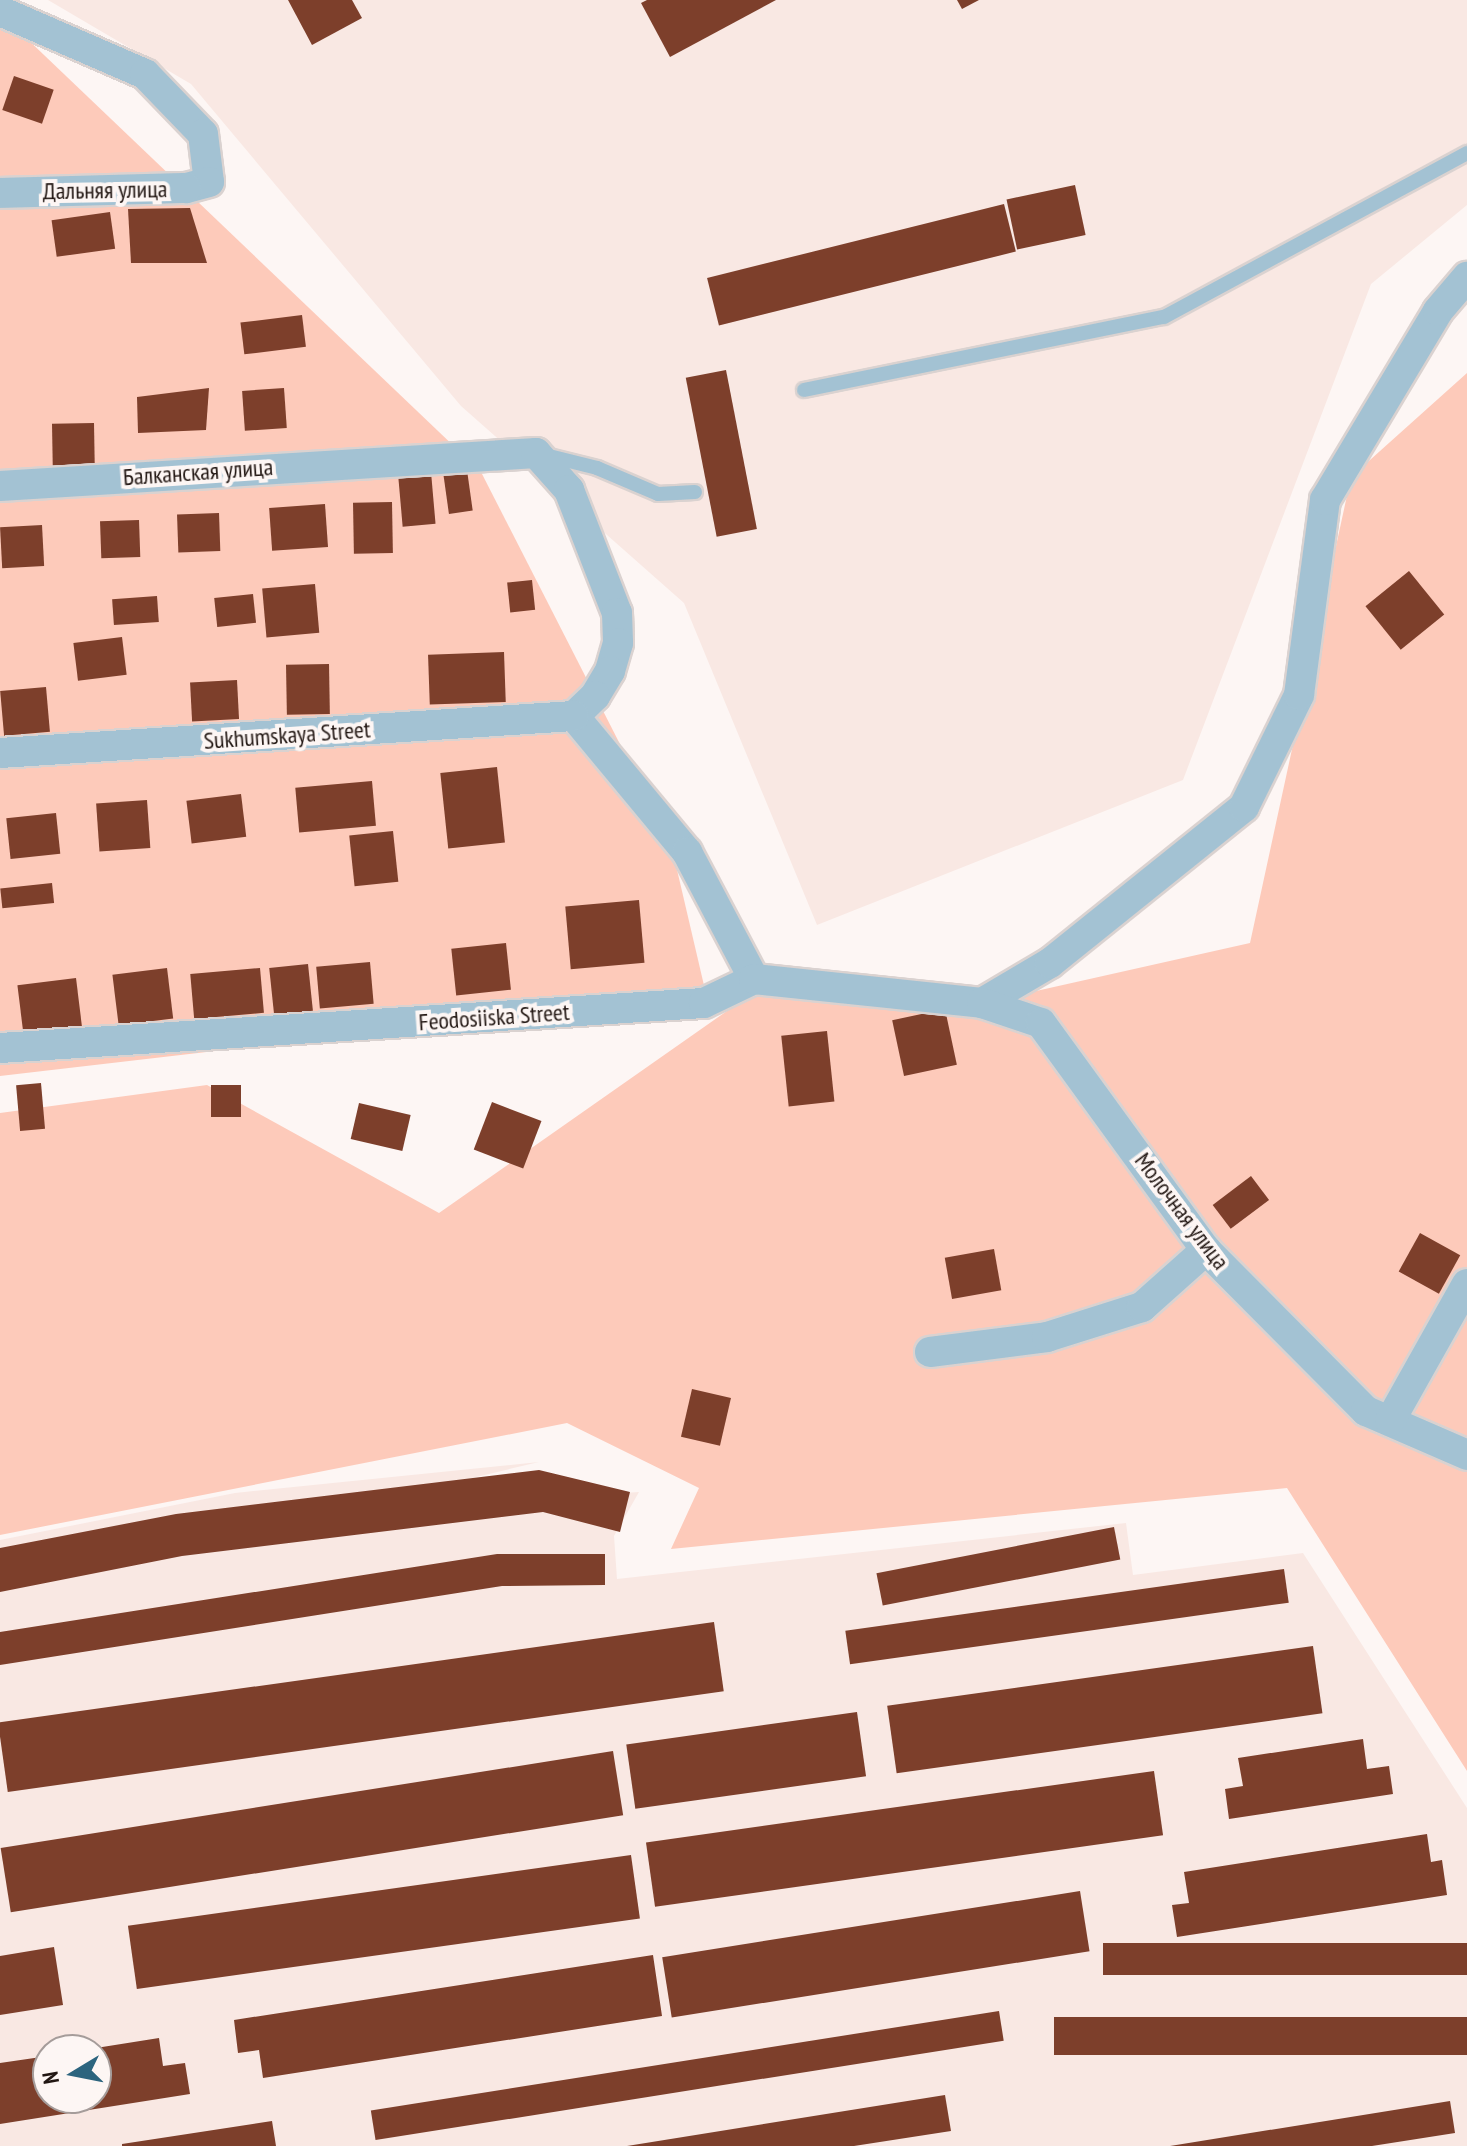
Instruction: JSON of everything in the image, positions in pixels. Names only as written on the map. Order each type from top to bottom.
[{"type":"street","name":"Дальняя улица","points":[[0,193],[186,188],[209,182],[203,134],[145,74],[12,10]]},
{"type":"street","points":[[536,453],[569,490],[617,613],[618,643],[610,671],[595,696],[574,716],[687,852],[754,979],[982,1003],[1050,963],[1244,807],[1299,695],[1325,500],[1438,311],[1467,277]]},
{"type":"street","name":"Балканская улица","points":[[0,486],[395,458],[536,453]]},
{"type":"street","name":"Sukhumskaya Street","points":[[0,753],[574,716]]},
{"type":"street","name":"Feodosiiska Street","points":[[0,1048],[704,1003],[754,979]]},
{"type":"street","name":"Молочная улица","points":[[982,1003],[1041,1023],[1206,1250],[1366,1411],[1467,1455]]},
{"type":"street","points":[[930,1352],[1047,1337],[1142,1307],[1206,1250]]},
{"type":"street","points":[[1390,1421],[1467,1284]]},
{"type":"lane","points":[[804,390],[1164,317],[1467,153]]},
{"type":"lane","points":[[536,453],[597,468],[658,494],[695,492]]},
{"type":"shaded area","points":[[48,0],[1467,0],[1467,205],[1371,284],[1183,780],[817,925],[684,603],[461,406],[191,84]]},
{"type":"shaded area","points":[[0,13],[481,472],[671,844],[706,994],[0,1076]]},
{"type":"shaded area","points":[[1467,373],[1467,1771],[1287,1488],[671,1549],[699,1488],[567,1423],[0,1535],[0,1113],[207,1085],[439,1213],[754,992],[982,1003],[1250,943],[1351,477]]},
{"type":"shaded area","points":[[539,1462],[320,1514],[639,1492],[614,1536],[617,1579],[1126,1523],[1133,1575],[1303,1553],[1467,1808],[1467,2146],[0,2146],[0,1540],[235,1493]]},
{"type":"building","points":[[288,0],[352,0],[362,18],[312,45]]},
{"type":"building","points":[[647,0],[776,0],[670,57],[641,3]]},
{"type":"building","points":[[957,0],[979,0],[962,9]]},
{"type":"building","points":[[14,76],[54,90],[42,124],[2,110]]},
{"type":"building","points":[[1075,185],[1086,235],[1017,249],[1007,200]]},
{"type":"building","points":[[1004,204],[1016,252],[719,326],[707,278]]},
{"type":"building","points":[[190,208],[207,263],[131,263],[128,209]]},
{"type":"building","points":[[110,212],[115,249],[57,257],[52,220]]},
{"type":"building","points":[[302,315],[306,347],[244,354],[240,323]]},
{"type":"building","points":[[726,370],[757,529],[717,537],[686,378]]},
{"type":"building","points":[[209,388],[206,430],[138,433],[137,397]]},
{"type":"building","points":[[284,388],[287,428],[245,431],[242,391]]},
{"type":"building","points":[[94,423],[95,465],[53,466],[52,424]]},
{"type":"building","points":[[467,470],[473,511],[449,514],[443,473]]},
{"type":"building","points":[[431,472],[436,524],[403,527],[398,475]]},
{"type":"building","points":[[392,502],[393,553],[354,554],[353,503]]},
{"type":"building","points":[[325,504],[328,547],[272,551],[269,508]]},
{"type":"building","points":[[219,513],[220,551],[178,552],[177,514]]},
{"type":"building","points":[[139,520],[140,557],[101,558],[100,521]]},
{"type":"building","points":[[42,525],[44,566],[2,568],[0,527]]},
{"type":"building","points":[[1409,571],[1444,615],[1401,650],[1365,606]]},
{"type":"building","points":[[532,580],[535,610],[510,612],[507,583]]},
{"type":"building","points":[[315,584],[319,633],[266,637],[262,589]]},
{"type":"building","points":[[253,594],[256,623],[217,627],[214,598]]},
{"type":"building","points":[[157,596],[159,622],[114,625],[112,599]]},
{"type":"building","points":[[122,637],[127,675],[78,681],[73,643]]},
{"type":"building","points":[[504,652],[506,702],[430,705],[428,655]]},
{"type":"building","points":[[329,664],[330,714],[287,715],[286,665]]},
{"type":"building","points":[[237,680],[239,719],[192,721],[190,682]]},
{"type":"building","points":[[46,687],[50,732],[4,736],[0,691]]},
{"type":"building","points":[[497,767],[505,843],[448,849],[440,773]]},
{"type":"building","points":[[372,781],[376,826],[299,833],[295,788]]},
{"type":"building","points":[[241,794],[246,837],[192,843],[186,801]]},
{"type":"building","points":[[147,800],[150,848],[99,851],[96,804]]},
{"type":"building","points":[[56,813],[60,854],[11,859],[6,818]]},
{"type":"building","points":[[393,831],[398,882],[355,886],[349,836]]},
{"type":"building","points":[[52,883],[54,903],[2,908],[0,888]]},
{"type":"building","points":[[639,900],[644,963],[571,969],[565,906]]},
{"type":"building","points":[[506,943],[511,990],[456,995],[451,949]]},
{"type":"building","points":[[370,962],[374,1004],[320,1009],[316,967]]},
{"type":"building","points":[[308,964],[313,1011],[274,1015],[269,968]]},
{"type":"building","points":[[167,968],[173,1019],[119,1025],[112,975]]},
{"type":"building","points":[[260,968],[264,1013],[194,1019],[190,974]]},
{"type":"building","points":[[76,978],[82,1028],[24,1035],[17,985]]},
{"type":"building","points":[[945,1009],[957,1065],[904,1076],[892,1020]]},
{"type":"building","points":[[827,1031],[834,1102],[789,1106],[781,1036]]},
{"type":"building","points":[[41,1083],[45,1129],[20,1131],[16,1085]]},
{"type":"building","points":[[211,1085],[241,1085],[241,1117],[211,1117]]},
{"type":"building","points":[[492,1102],[541,1121],[523,1169],[474,1150]]},
{"type":"building","points":[[359,1103],[411,1115],[402,1151],[351,1139]]},
{"type":"building","points":[[1251,1176],[1269,1200],[1231,1229],[1213,1205]]},
{"type":"building","points":[[1420,1233],[1460,1255],[1439,1294],[1399,1271]]},
{"type":"building","points":[[994,1249],[1001,1290],[952,1299],[945,1258]]},
{"type":"building","points":[[692,1389],[731,1398],[720,1446],[681,1437]]},
{"type":"building","points":[[539,1470],[630,1492],[620,1532],[543,1512],[182,1556],[0,1592],[0,1548],[176,1514]]},
{"type":"building","points":[[1114,1527],[1120,1559],[883,1606],[876,1573]]},
{"type":"building","points":[[497,1554],[605,1554],[605,1585],[502,1586],[0,1665],[0,1632]]},
{"type":"building","points":[[1284,1569],[1289,1603],[850,1664],[845,1631]]},
{"type":"building","points":[[714,1622],[724,1691],[8,1792],[0,1722]]},
{"type":"building","points":[[1313,1646],[1322,1713],[897,1773],[887,1706]]},
{"type":"building","points":[[857,1712],[866,1776],[635,1809],[626,1744]]},
{"type":"building","points":[[1363,1739],[1367,1769],[1389,1766],[1393,1794],[1229,1819],[1225,1789],[1243,1786],[1238,1758]]},
{"type":"building","points":[[613,1751],[623,1815],[11,1912],[1,1848]]},
{"type":"building","points":[[1154,1771],[1163,1835],[655,1907],[646,1842]]},
{"type":"building","points":[[1427,1834],[1431,1862],[1442,1860],[1447,1895],[1177,1937],[1172,1905],[1189,1903],[1184,1872]]},
{"type":"building","points":[[631,1855],[640,1918],[137,1989],[128,1926]]},
{"type":"building","points":[[1080,1891],[1090,1951],[672,2017],[662,1957]]},
{"type":"building","points":[[1103,1943],[1467,1943],[1467,1975],[1103,1975]]},
{"type":"building","points":[[54,1947],[63,2005],[0,2015],[0,1956]]},
{"type":"building","points":[[653,1955],[662,2016],[263,2078],[259,2050],[238,2053],[234,2020]]},
{"type":"building","points":[[999,2011],[1004,2041],[376,2140],[371,2110]]},
{"type":"building","points":[[1054,2017],[1467,2017],[1467,2055],[1054,2055]]},
{"type":"building","points":[[159,2038],[163,2066],[185,2063],[190,2094],[112,2106],[112,2045]]},
{"type":"building","points":[[32,2058],[32,2114],[63,2114],[0,2124],[0,2063]]},
{"type":"building","points":[[945,2095],[951,2131],[854,2146],[627,2146]]},
{"type":"building","points":[[1450,2101],[1455,2133],[1372,2146],[1170,2146]]},
{"type":"building","points":[[272,2121],[276,2146],[122,2146],[122,2144]]}]
